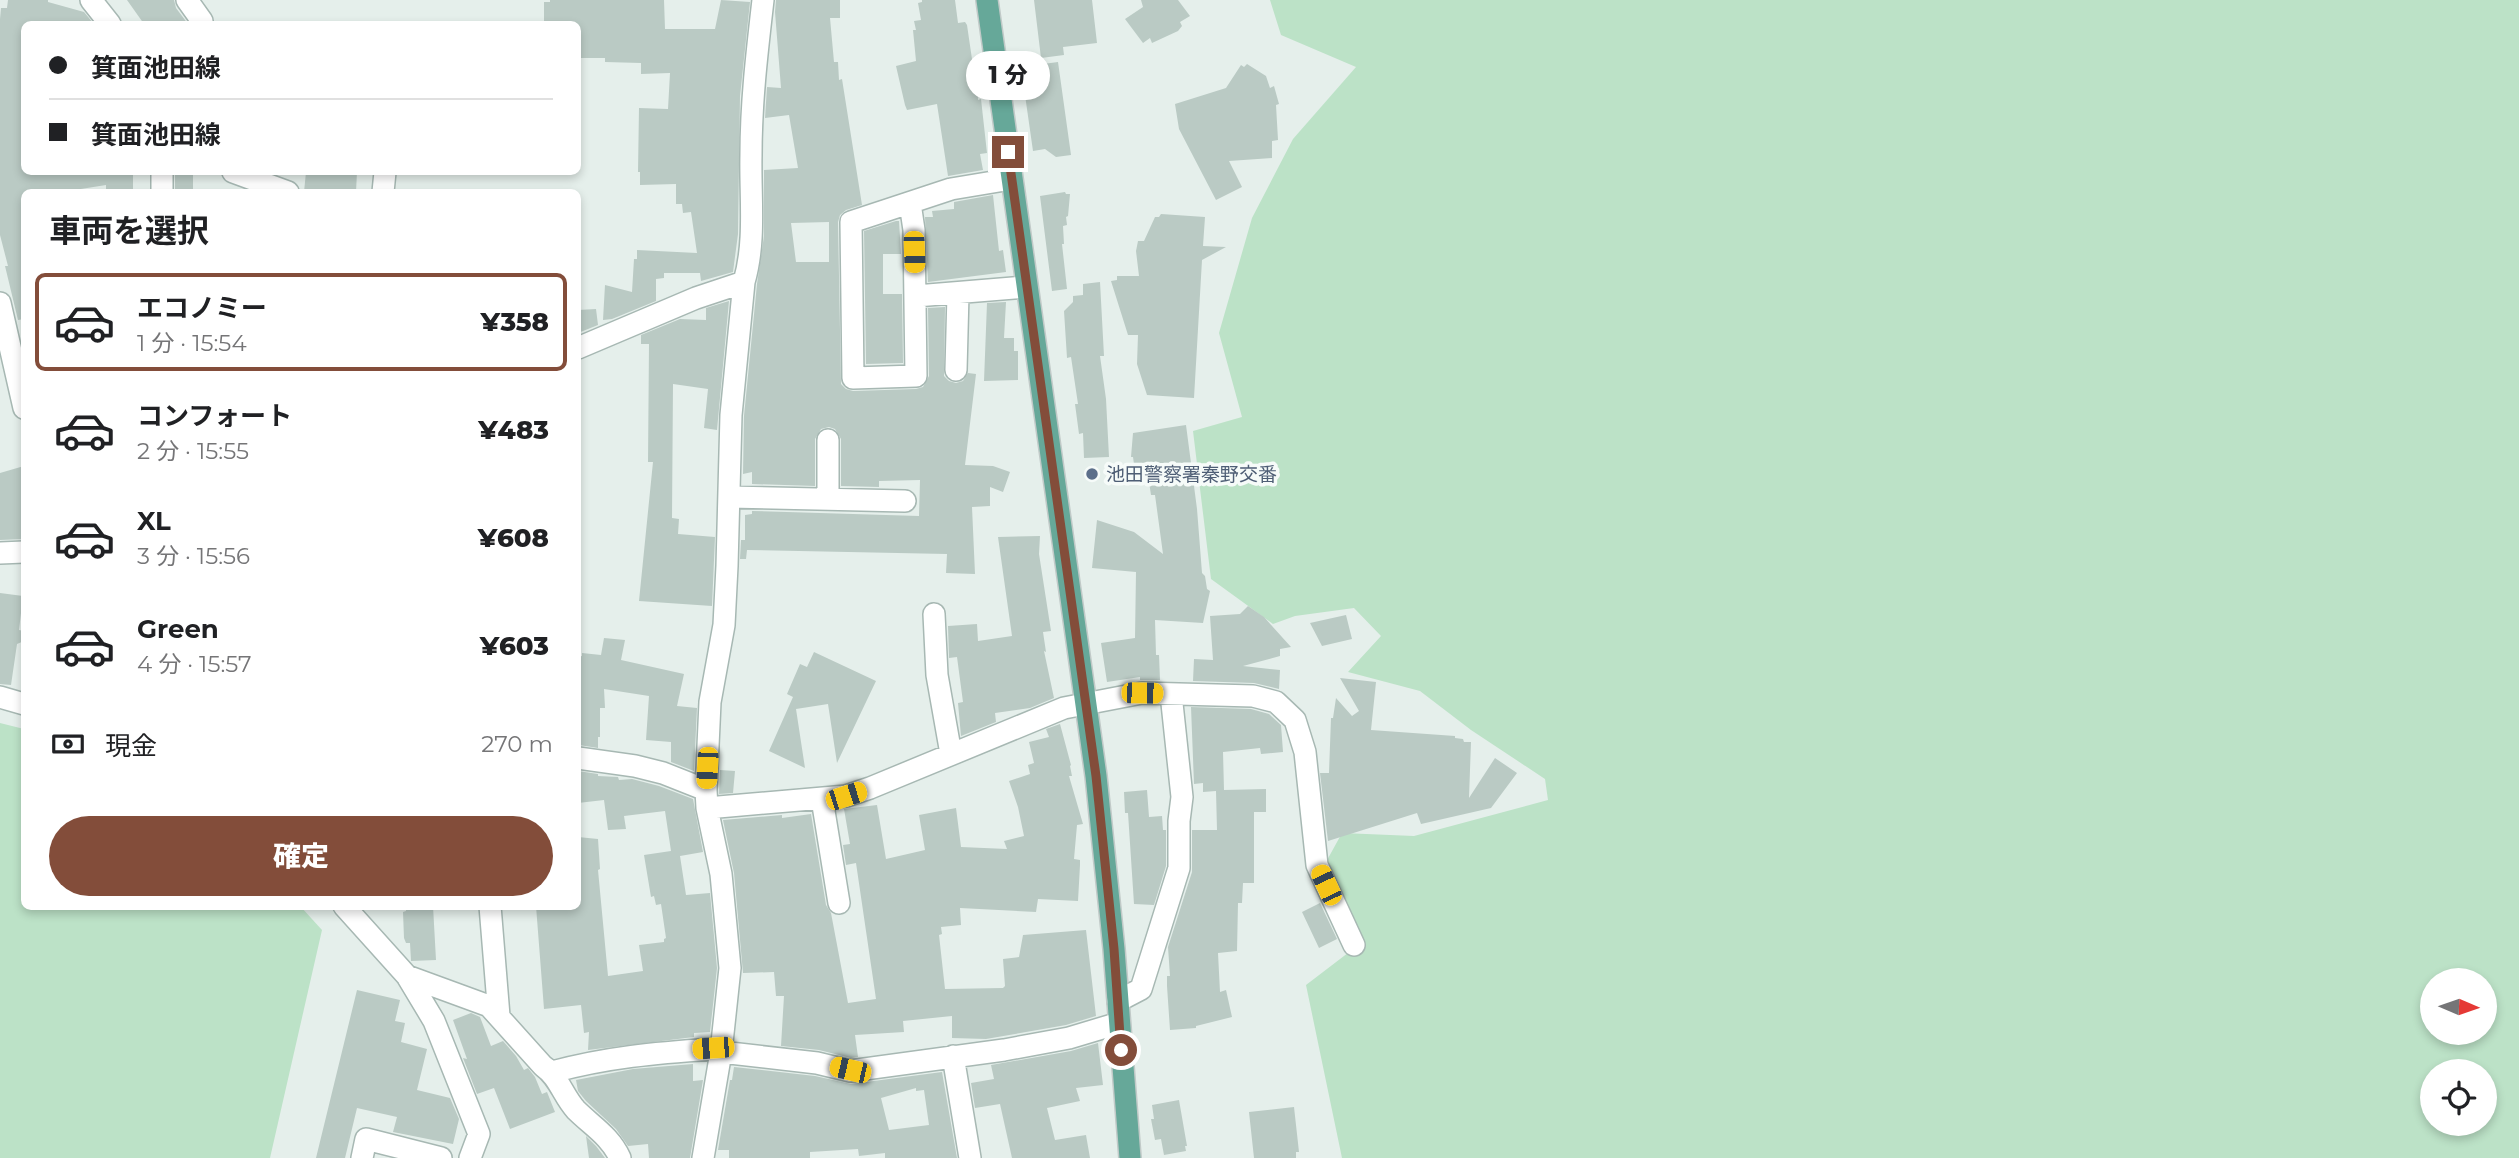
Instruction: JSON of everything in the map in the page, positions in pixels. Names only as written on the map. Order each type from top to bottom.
[{"type":"main road","points":[[987,0],[1096,776],[1130,1158]]},
{"type":"street","points":[[91,0],[108,21]]},
{"type":"street","points":[[187,0],[202,20]]},
{"type":"street","points":[[703,1158],[721,1052],[730,968],[721,874],[706,799],[710,702],[724,625],[730,415],[744,282],[749,264],[753,84],[763,0]]},
{"type":"street","points":[[246,175],[280,183]]},
{"type":"street","points":[[910,203],[916,296],[916,376],[853,378],[851,222],[951,189],[1012,179]]},
{"type":"street","points":[[581,347],[696,298],[744,282]]},
{"type":"street","points":[[916,296],[1026,287]]},
{"type":"street","points":[[956,370],[958,293]]},
{"type":"street","points":[[0,303],[21,395]]},
{"type":"street","points":[[828,440],[828,499]]},
{"type":"street","points":[[729,497],[905,500]]},
{"type":"street","points":[[0,553],[21,552]]},
{"type":"street","points":[[934,614],[937,675],[951,754]]},
{"type":"street","points":[[581,758],[663,773],[706,799],[822,799],[846,796],[870,788],[1064,708],[1084,703],[1142,693],[1252,696],[1276,702],[1295,720],[1305,752],[1317,865],[1354,945]]},
{"type":"street","points":[[552,1072],[634,1054],[713,1048],[721,1052],[817,1063],[850,1070],[1004,1050],[1069,1038],[1118,1012],[1140,989],[1179,868],[1182,797],[1171,694]]},
{"type":"street","points":[[0,697],[21,703]]},
{"type":"street","points":[[822,799],[839,903]]},
{"type":"street","points":[[348,910],[408,976],[435,1021],[479,1134],[470,1158]]},
{"type":"street","points":[[490,910],[499,1016]]},
{"type":"street","points":[[408,976],[489,1006],[543,1066],[552,1072],[575,1109],[606,1136],[615,1146],[620,1158]]},
{"type":"street","points":[[953,1056],[970,1158]]},
{"type":"street","points":[[362,1158],[366,1139],[441,1158]]},
{"type":"green space","points":[[1270,0],[2519,0],[2519,1158],[1342,1158],[1306,985],[1361,943],[1326,862],[1342,833],[1414,836],[1548,800],[1545,779],[1471,730],[1420,691],[1348,672],[1381,636],[1354,608],[1295,616],[1273,624],[1211,579],[1193,431],[1242,417],[1219,333],[1252,218],[1293,139],[1356,67],[1281,35]]},
{"type":"green space","points":[[0,723],[21,728],[21,910],[304,910],[322,930],[270,1158],[0,1158]]},
{"type":"building","points":[[8,0],[48,0],[84,12],[92,21],[21,21],[21,175],[133,175],[133,189],[106,189],[106,185],[81,189],[21,189],[21,320],[18,320],[0,235],[0,19],[1,8],[7,8]]},
{"type":"building","points":[[127,0],[174,0],[176,8],[186,21],[142,21]]},
{"type":"building","points":[[664,0],[665,29],[715,29],[721,0],[750,2],[740,96],[738,234],[733,272],[701,281],[700,273],[664,273],[664,278],[656,279],[656,301],[603,320],[605,285],[632,292],[637,250],[697,253],[691,212],[683,213],[682,204],[676,204],[676,184],[640,185],[638,172],[639,108],[668,109],[670,73],[641,74],[641,63],[581,58],[581,21],[544,21],[544,2]]},
{"type":"building","points":[[776,0],[840,0],[840,18],[830,18],[834,62],[838,62],[839,80],[842,79],[862,205],[846,210],[840,215],[838,222],[841,384],[853,391],[923,387],[929,376],[928,308],[945,307],[944,376],[956,383],[963,381],[968,373],[976,374],[965,465],[993,466],[1010,472],[1003,492],[990,487],[990,506],[972,507],[975,574],[946,573],[947,554],[747,550],[746,559],[740,559],[741,540],[745,540],[745,515],[752,514],[752,511],[919,516],[920,480],[879,481],[879,487],[841,486],[841,439],[835,429],[829,427],[821,429],[815,439],[815,486],[752,484],[752,472],[743,474],[744,416],[764,236],[764,170],[798,168],[789,115],[765,118],[767,87],[781,88]],"holes":[[[829,222],[829,262],[796,262],[791,223]]]},
{"type":"building","points":[[922,0],[955,0],[958,23],[965,22],[967,25],[973,66],[977,66],[978,100],[981,99],[987,153],[980,154],[983,170],[948,176],[937,104],[907,110],[905,105],[896,66],[916,61],[913,30],[916,30],[914,21],[921,20],[918,3]]},
{"type":"building","points":[[1034,0],[1092,0],[1097,43],[1063,47],[1064,55],[1041,58]]},
{"type":"building","points":[[1141,0],[1178,0],[1190,16],[1180,22],[1182,26],[1178,31],[1152,43],[1150,38],[1143,43],[1125,19],[1143,7]]},
{"type":"building","points":[[1058,62],[1071,155],[1056,157],[1045,149],[1033,151],[1021,67]]},
{"type":"building","points":[[1247,64],[1266,76],[1270,88],[1274,86],[1279,104],[1276,105],[1278,140],[1272,141],[1272,158],[1229,161],[1242,187],[1216,200],[1179,129],[1175,104],[1226,88],[1241,65],[1244,67]]},
{"type":"building","points":[[175,175],[193,175],[193,189],[175,189]]},
{"type":"building","points":[[306,175],[357,175],[356,189],[304,189]]},
{"type":"building","points":[[1065,192],[1070,194],[1062,244],[1067,289],[1052,291],[1040,196]]},
{"type":"building","points":[[993,195],[999,251],[1003,250],[1006,272],[928,282],[925,217],[933,217],[932,211],[954,209],[954,202]]},
{"type":"building","points":[[1161,214],[1205,217],[1203,246],[1226,247],[1202,260],[1194,398],[1147,395],[1137,364],[1138,335],[1128,335],[1111,281],[1117,280],[1117,276],[1139,276],[1136,251],[1138,241],[1144,241],[1155,217]]},
{"type":"building","points":[[899,221],[901,254],[883,254],[883,294],[902,294],[903,363],[866,364],[864,231]]},
{"type":"building","points":[[1100,282],[1104,356],[1100,356],[1106,399],[1109,457],[1084,458],[1083,433],[1079,434],[1075,404],[1078,404],[1071,357],[1067,358],[1064,311],[1073,302],[1073,296],[1083,295],[1083,284]]},
{"type":"building","points":[[729,301],[717,430],[704,428],[708,389],[673,384],[672,518],[679,519],[678,534],[715,537],[712,606],[639,601],[653,462],[648,462],[649,344],[641,344],[641,335],[680,319],[706,320],[706,308]]},
{"type":"building","points":[[1006,302],[1004,338],[1014,338],[1014,351],[1018,351],[1018,380],[984,381],[987,303]]},
{"type":"building","points":[[596,309],[598,325],[581,332],[581,310]]},
{"type":"building","points":[[1186,425],[1202,573],[1210,591],[1203,623],[1155,620],[1160,680],[1140,680],[1140,677],[1107,682],[1101,643],[1135,638],[1136,572],[1092,568],[1097,520],[1134,532],[1163,554],[1155,495],[1151,495],[1147,469],[1135,471],[1131,457],[1133,433]]},
{"type":"building","points":[[21,467],[21,539],[0,540],[0,473]]},
{"type":"building","points":[[1040,536],[1039,554],[1051,631],[1043,632],[1046,652],[1044,651],[1054,698],[1030,708],[995,713],[996,722],[961,736],[958,703],[963,702],[957,657],[949,658],[948,626],[977,624],[978,641],[1012,636],[998,537]]},
{"type":"building","points":[[0,593],[21,596],[21,642],[17,644],[11,685],[0,684]]},
{"type":"building","points":[[1248,606],[1264,617],[1291,647],[1280,649],[1280,656],[1243,666],[1280,670],[1279,689],[1254,683],[1193,681],[1194,659],[1213,660],[1210,616],[1240,614]]},
{"type":"building","points":[[1346,615],[1352,639],[1322,646],[1310,623]]},
{"type":"building","points":[[604,638],[625,640],[621,660],[684,674],[677,706],[697,708],[694,771],[671,762],[671,742],[646,740],[649,696],[604,689],[605,708],[600,708],[598,748],[581,745],[581,656],[582,653],[601,655]]},
{"type":"building","points":[[814,652],[876,681],[837,763],[828,704],[796,709],[805,768],[769,751],[793,697],[787,694],[800,664],[807,667]]},
{"type":"building","points":[[1340,678],[1376,682],[1371,730],[1455,736],[1464,742],[1471,742],[1469,798],[1495,758],[1517,773],[1491,808],[1421,824],[1417,813],[1328,841],[1320,773],[1329,773],[1331,718],[1336,698],[1352,716],[1359,711]]},
{"type":"building","points":[[1191,707],[1251,709],[1269,714],[1281,725],[1283,752],[1261,754],[1260,748],[1223,752],[1224,790],[1266,789],[1266,812],[1254,812],[1254,883],[1243,883],[1242,903],[1238,903],[1237,951],[1218,953],[1220,992],[1226,990],[1232,1017],[1196,1028],[1170,1030],[1168,947],[1192,872],[1192,830],[1217,830],[1216,791],[1203,792],[1203,783],[1194,784]]},
{"type":"building","points":[[1060,724],[1071,765],[1072,776],[1069,776],[1083,824],[1077,825],[1074,859],[1080,860],[1078,901],[1038,899],[1036,912],[960,908],[961,925],[941,927],[942,934],[939,935],[945,989],[1003,988],[1003,959],[1019,957],[1023,935],[1086,930],[1096,1016],[1066,1025],[986,1039],[952,1038],[952,1016],[903,1021],[904,1032],[855,1035],[858,1057],[851,1058],[819,1050],[781,1046],[784,996],[776,996],[774,972],[743,973],[734,873],[723,820],[811,814],[826,905],[831,913],[848,1003],[876,999],[856,863],[846,865],[843,845],[850,844],[844,809],[877,805],[886,859],[925,850],[919,815],[956,808],[961,847],[1007,849],[1004,841],[1024,836],[1009,781],[1030,774],[1028,765],[1034,763],[1029,742],[1049,737],[1046,729]]},
{"type":"building","points":[[720,770],[735,771],[733,793],[719,794]]},
{"type":"building","points":[[581,771],[618,777],[619,780],[632,779],[693,799],[703,852],[680,856],[686,895],[710,893],[717,968],[710,1032],[694,1033],[694,1037],[588,1050],[589,1032],[584,1033],[581,1005],[544,1009],[536,910],[581,910],[581,837],[598,839],[598,870],[608,976],[643,971],[639,945],[664,942],[666,938],[661,904],[656,905],[654,896],[651,897],[644,855],[671,851],[665,811],[624,816],[626,829],[608,830],[604,800],[581,803]]},
{"type":"building","points":[[1147,790],[1149,817],[1162,816],[1163,830],[1166,830],[1166,866],[1154,905],[1134,904],[1128,813],[1125,813],[1124,792]]},
{"type":"building","points":[[1320,903],[1337,939],[1319,948],[1302,912]]},
{"type":"building","points":[[433,910],[436,960],[411,961],[410,943],[406,943],[404,938],[403,912]]},
{"type":"building","points":[[357,990],[400,1000],[395,1021],[405,1023],[401,1042],[427,1049],[417,1090],[450,1098],[459,1119],[453,1144],[393,1132],[397,1117],[357,1108],[345,1158],[316,1158]]},
{"type":"building","points":[[471,1013],[480,1017],[491,1046],[503,1041],[524,1070],[528,1068],[542,1094],[547,1092],[555,1112],[510,1129],[494,1088],[477,1094],[463,1058],[467,1059],[453,1020]]},
{"type":"building","points":[[1098,1043],[1103,1085],[1076,1088],[1080,1101],[1047,1108],[1055,1140],[1086,1135],[1090,1158],[1012,1158],[1000,1104],[975,1108],[971,1083],[994,1079],[991,1065],[1071,1051]]},
{"type":"building","points":[[693,1064],[693,1081],[703,1080],[690,1158],[649,1158],[648,1144],[628,1146],[616,1129],[578,1091],[576,1080],[633,1069]]},
{"type":"building","points":[[734,1067],[815,1076],[851,1084],[942,1072],[957,1158],[885,1158],[885,1153],[859,1156],[858,1149],[810,1152],[810,1158],[729,1158],[729,1150],[718,1150]],"holes":[[[916,1088],[916,1091],[924,1090],[929,1125],[889,1130],[881,1098]]]},
{"type":"building","points":[[1179,1100],[1186,1151],[1164,1155],[1161,1139],[1155,1140],[1151,1119],[1154,1119],[1152,1105]]},
{"type":"building","points":[[1294,1107],[1299,1152],[1296,1152],[1296,1158],[1254,1158],[1249,1112]]},
{"type":"building","points":[[586,1136],[596,1146],[605,1158],[589,1158]]},
{"type":"place","name":"池田警察署秦野交番","points":[[1092,474]]},
{"type":"route","points":[[1008,152],[1096,776],[1114,949],[1121,1050]]}]
